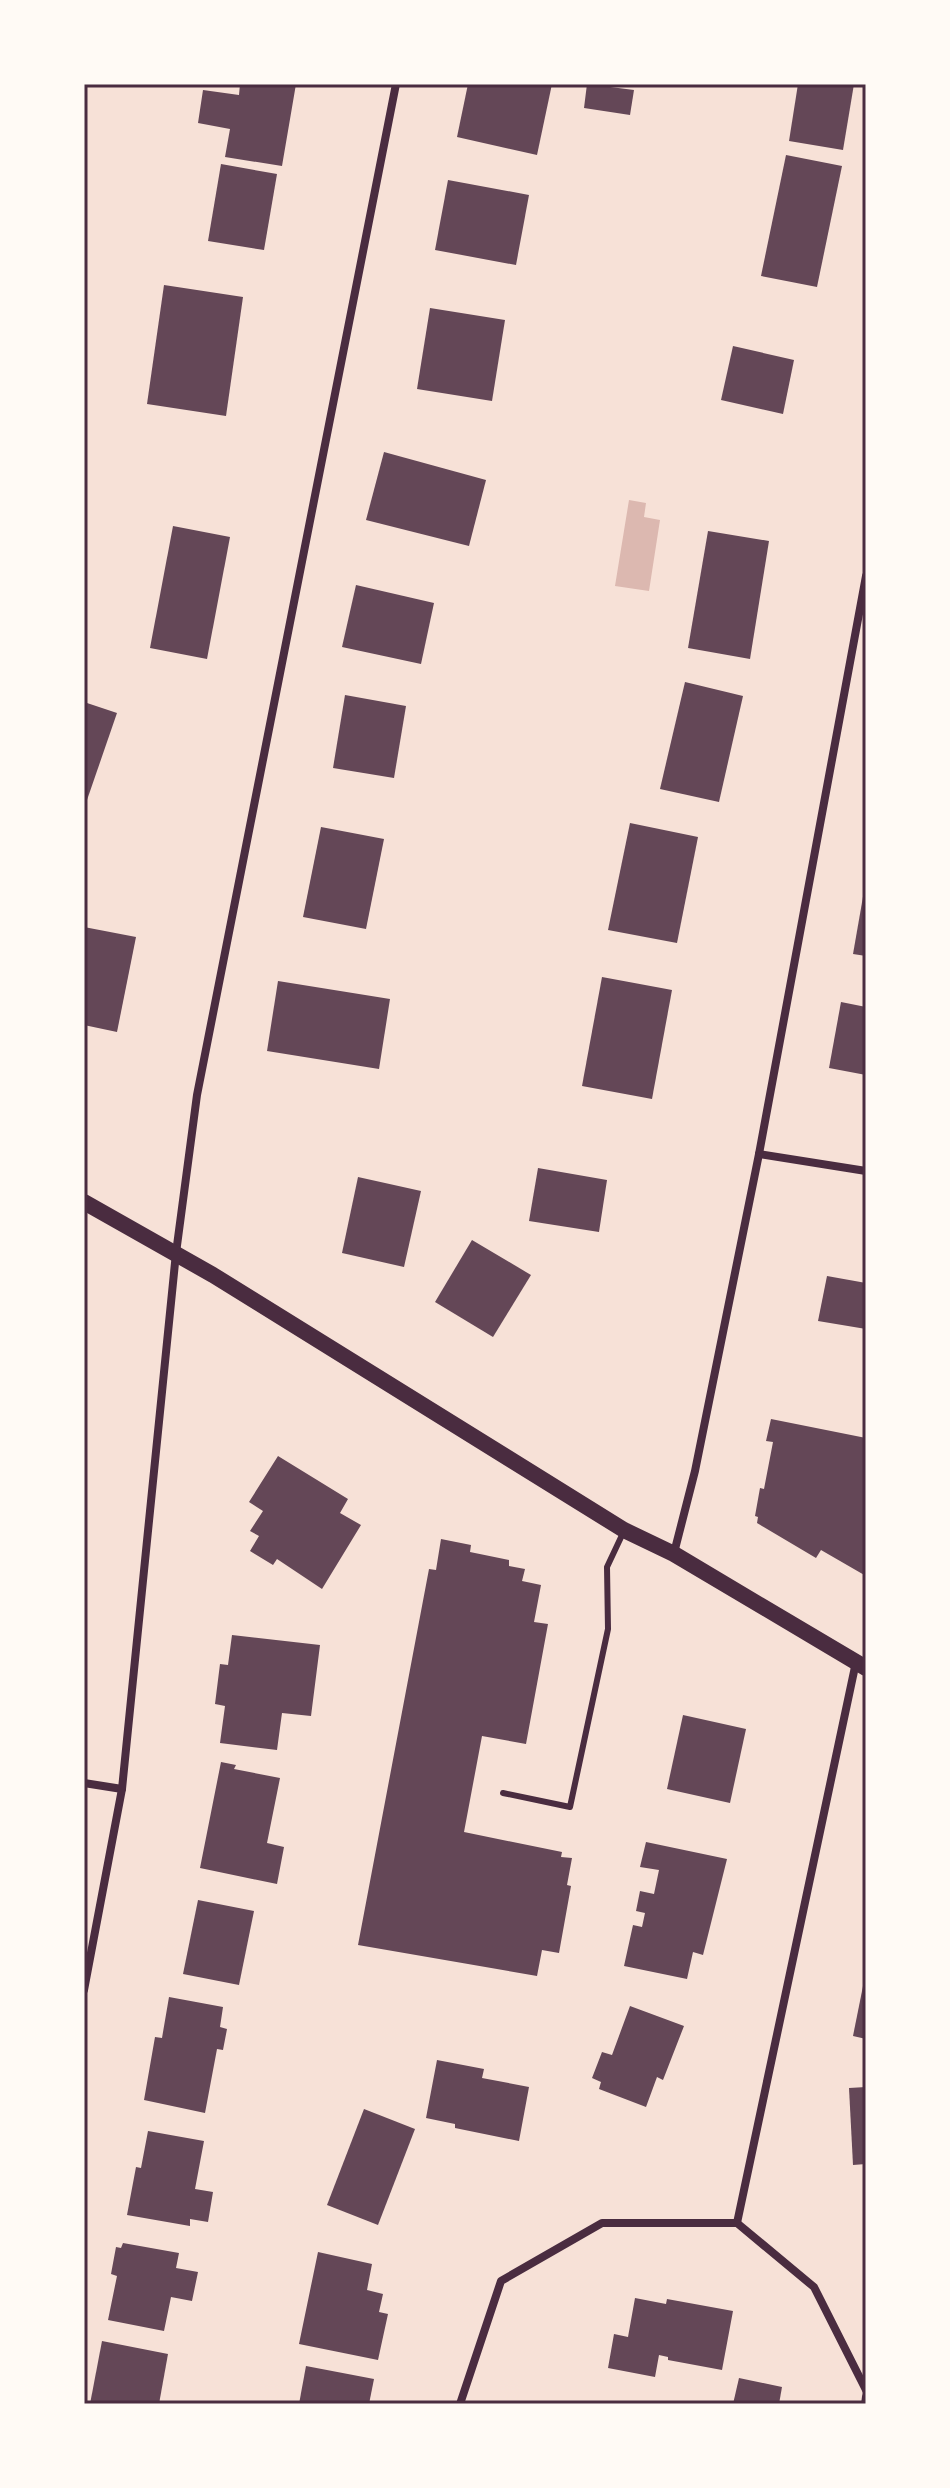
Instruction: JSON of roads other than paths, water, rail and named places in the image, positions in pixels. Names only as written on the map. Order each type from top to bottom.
[{"type":"main road","points":[[84,1202],[176,1253],[624,1530],[674,1554],[861,1665]]},
{"type":"street","points":[[84,1990],[122,1789],[176,1253],[197,1095],[396,84]]},
{"type":"street","points":[[674,1554],[695,1471],[759,1154],[866,576]]},
{"type":"street","points":[[759,1154],[866,1171]]},
{"type":"street","points":[[737,2223],[861,1665]]},
{"type":"street","points":[[84,1783],[122,1789]]},
{"type":"street","points":[[460,2404],[501,2281],[602,2223],[737,2223],[814,2287],[866,2390]]},
{"type":"street","points":[[865,2404],[866,2397]]},
{"type":"lane","points":[[503,1793],[570,1807],[608,1629],[607,1567],[624,1530]]}]
